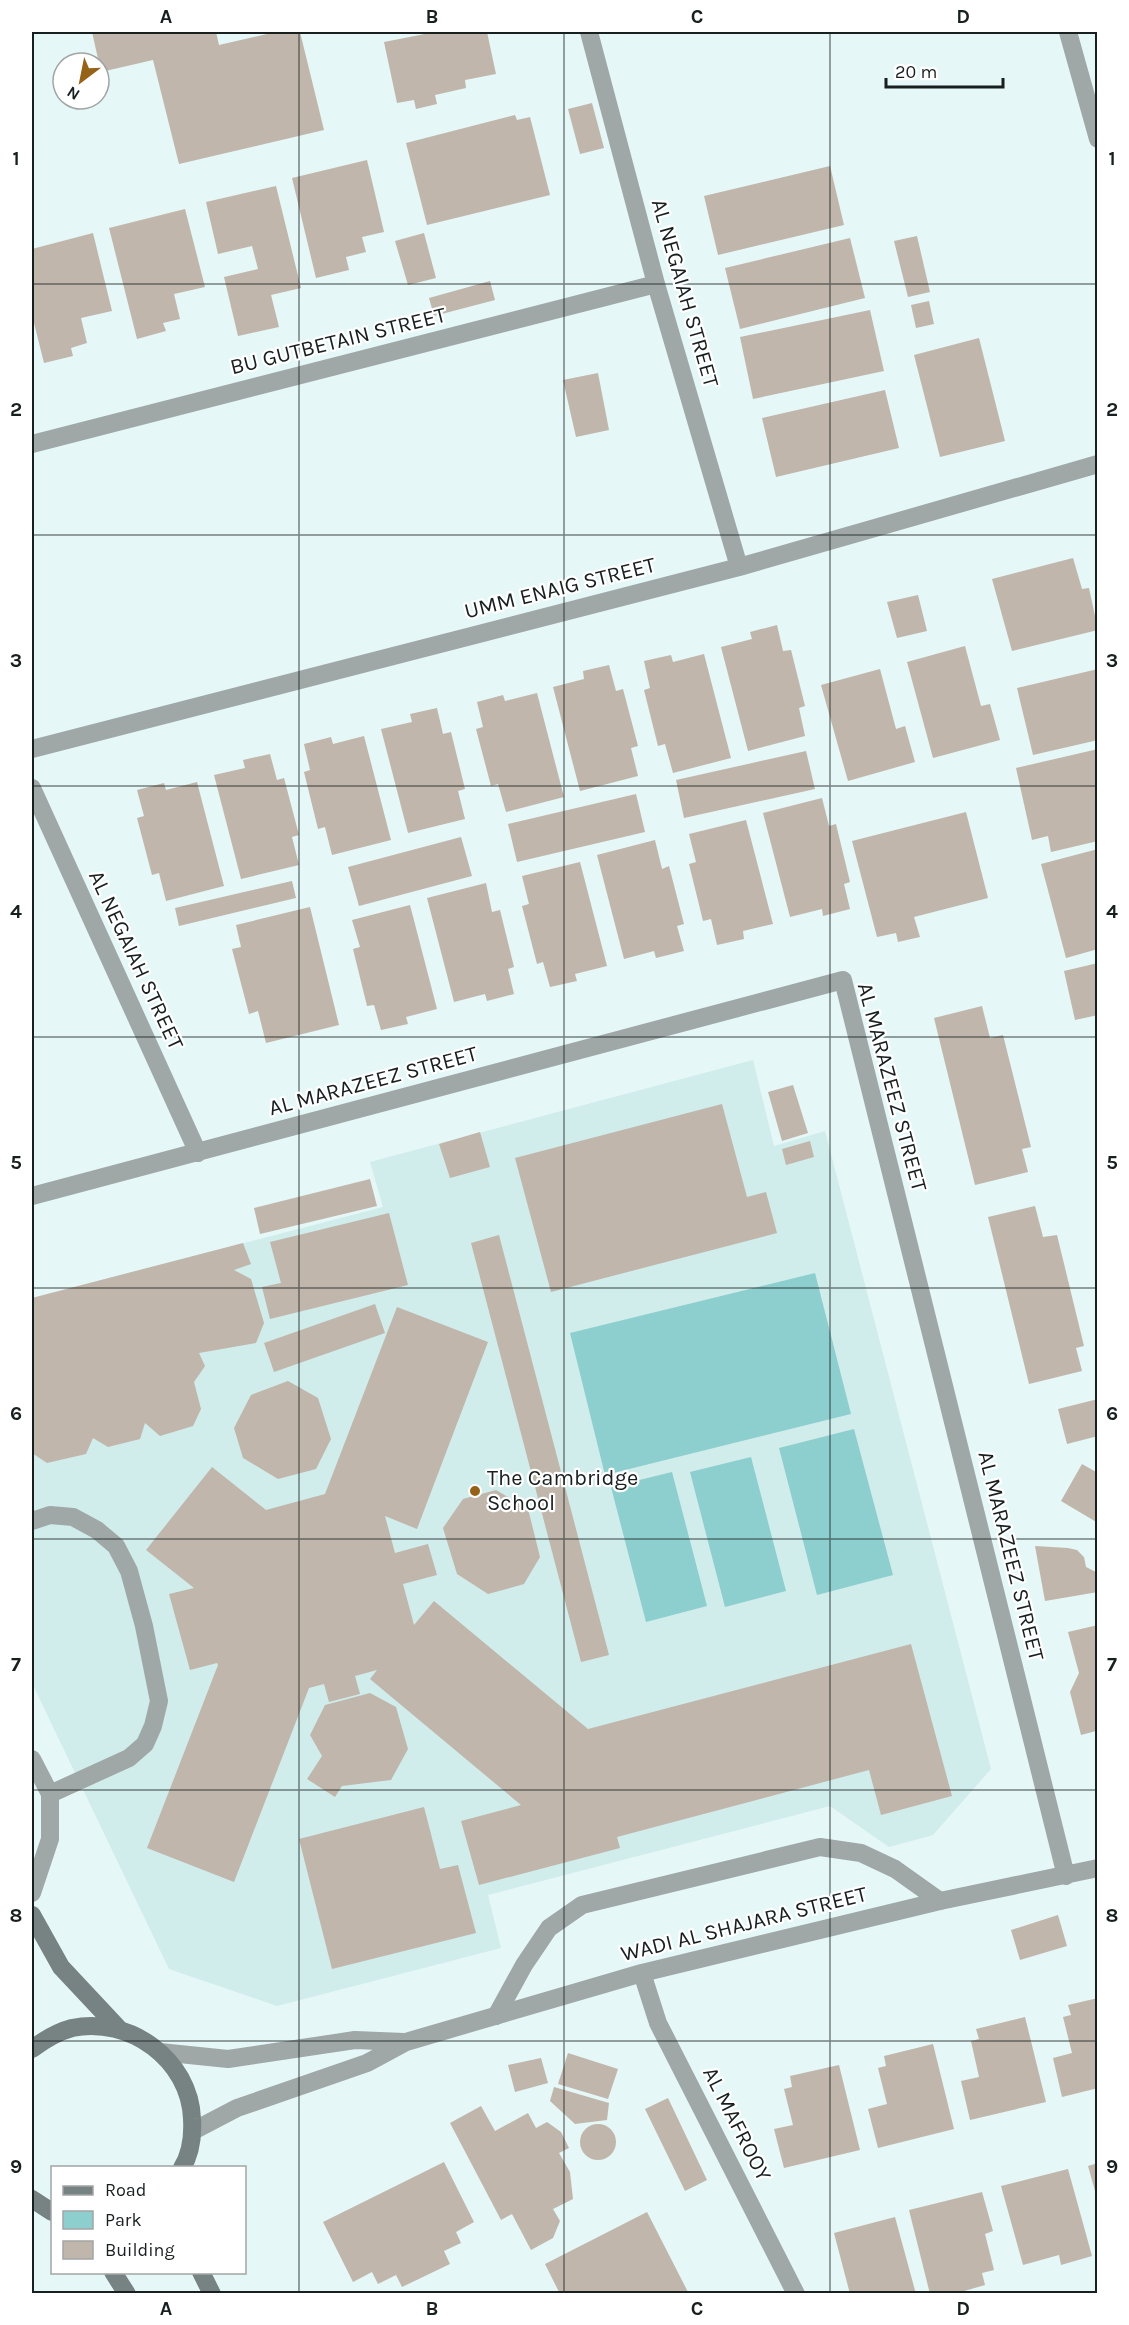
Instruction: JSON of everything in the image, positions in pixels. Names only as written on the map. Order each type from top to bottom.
[{"type":"street","name":"AL NEGAIAH STREET","points":[[589,32],[656,284],[739,567]]},
{"type":"street","points":[[1068,32],[1098,139]]},
{"type":"street","name":"BU GUTBETAIN STREET","points":[[32,444],[656,284]]},
{"type":"street","name":"UMM ENAIG STREET","points":[[32,749],[739,567],[1098,464]]},
{"type":"street","name":"AL NEGAIAH STREET","points":[[32,788],[198,1152]]},
{"type":"street","name":"AL MARAZEEZ STREET","points":[[32,1196],[843,980],[1066,1876]]},
{"type":"street","points":[[32,1521],[50,1515],[73,1517],[97,1530],[116,1546],[129,1571],[144,1626],[159,1701],[153,1726],[145,1744],[129,1758],[50,1794]]},
{"type":"street","points":[[32,1759],[50,1794],[50,1839],[32,1893]]},
{"type":"street","points":[[496,2016],[524,1965],[549,1928],[582,1905],[820,1847],[861,1853],[895,1869],[940,1901]]},
{"type":"street","name":"WADI AL SHAJARA STREET","points":[[193,2131],[237,2108],[367,2063],[406,2042],[642,1973],[940,1901],[1098,1868]]},
{"type":"street","points":[[32,1915],[61,1967],[120,2030]]},
{"type":"street","name":"AL MAFROOY","points":[[642,1973],[658,2024],[796,2294]]},
{"type":"street","points":[[32,2049],[50,2036],[73,2028],[96,2026],[120,2030],[141,2038],[160,2052],[175,2068],[186,2088],[192,2109],[193,2131],[187,2160],[183,2166]]},
{"type":"street","name":"WADI AL SHAJARA STREET","points":[[160,2052],[228,2059],[356,2040],[406,2042]]},
{"type":"street","points":[[32,2199],[51,2211]]},
{"type":"street","points":[[114,2274],[127,2294]]},
{"type":"street","points":[[202,2274],[212,2294]]},
{"type":"shaded area","name":"The Cambridge School","points":[[753,1060],[774,1146],[825,1131],[991,1769],[933,1835],[889,1847],[830,1806],[488,1895],[501,1948],[277,2006],[169,1969],[32,1683],[32,1298],[383,1207],[370,1162]]},
{"type":"green space","points":[[815,1273],[851,1414],[605,1475],[570,1333]]},
{"type":"green space","points":[[854,1429],[893,1575],[817,1595],[779,1448]]},
{"type":"green space","points":[[751,1457],[786,1591],[725,1607],[690,1472]]},
{"type":"green space","points":[[672,1472],[707,1606],[646,1622],[611,1487]]},
{"type":"building","points":[[92,32],[216,32],[219,45],[276,32],[300,32],[324,130],[179,164],[153,60],[111,70],[111,51],[96,51]]},
{"type":"building","points":[[435,32],[487,32],[496,74],[465,80],[466,88],[435,95],[437,104],[416,109],[414,100],[397,103],[384,42]]},
{"type":"building","points":[[592,103],[604,148],[580,154],[568,109]]},
{"type":"building","points":[[515,115],[517,120],[530,117],[550,195],[427,225],[406,143]]},
{"type":"building","points":[[367,160],[384,232],[362,237],[366,252],[346,257],[349,270],[316,278],[292,178]]},
{"type":"building","points":[[830,166],[844,225],[718,255],[704,196]]},
{"type":"building","points":[[276,186],[301,288],[271,295],[279,327],[238,336],[224,277],[258,269],[252,246],[218,254],[206,202]]},
{"type":"building","points":[[185,209],[205,287],[174,294],[180,319],[163,323],[166,331],[137,339],[109,228]]},
{"type":"building","points":[[93,233],[112,311],[81,318],[87,343],[71,348],[73,356],[44,363],[32,315],[32,249]]},
{"type":"building","points":[[424,233],[436,278],[408,285],[395,241]]},
{"type":"building","points":[[917,236],[930,292],[908,297],[894,241]]},
{"type":"building","points":[[850,238],[865,298],[740,329],[725,268]]},
{"type":"building","points":[[490,281],[495,300],[434,316],[429,298]]},
{"type":"building","points":[[929,301],[934,324],[916,328],[911,305]]},
{"type":"building","points":[[870,310],[884,371],[753,399],[740,337]]},
{"type":"building","points":[[979,338],[1005,441],[940,457],[914,355]]},
{"type":"building","points":[[598,373],[609,430],[576,437],[563,380]]},
{"type":"building","points":[[885,390],[899,448],[776,477],[762,418]]},
{"type":"building","points":[[1073,558],[1082,589],[1089,588],[1098,630],[1012,651],[992,579]]},
{"type":"building","points":[[918,595],[927,631],[897,638],[887,602]]},
{"type":"building","points":[[777,625],[783,651],[791,650],[805,706],[799,708],[805,736],[748,751],[721,647],[752,639],[750,632]]},
{"type":"building","points":[[965,646],[981,706],[990,704],[1000,740],[933,758],[907,662]]},
{"type":"building","points":[[704,654],[731,758],[673,773],[665,744],[658,746],[644,690],[650,688],[644,661],[671,655],[673,662]]},
{"type":"building","points":[[609,665],[616,691],[623,689],[638,746],[631,748],[638,776],[580,791],[553,687],[584,679],[583,671]]},
{"type":"building","points":[[880,669],[896,729],[905,726],[915,762],[848,781],[821,685]]},
{"type":"building","points":[[1098,669],[1098,740],[1033,755],[1017,688]]},
{"type":"building","points":[[537,693],[564,797],[506,812],[498,784],[491,786],[476,729],[483,727],[477,702],[503,695],[505,701]]},
{"type":"building","points":[[437,708],[443,734],[451,732],[465,789],[458,791],[465,819],[408,833],[381,729],[412,722],[410,714]]},
{"type":"building","points":[[364,736],[391,840],[332,855],[325,827],[318,829],[304,772],[310,770],[304,744],[331,737],[333,744]]},
{"type":"building","points":[[1098,749],[1098,841],[1051,852],[1048,836],[1032,840],[1016,768]]},
{"type":"building","points":[[806,751],[815,789],[684,818],[676,780]]},
{"type":"building","points":[[270,754],[277,780],[284,778],[299,835],[292,837],[299,865],[241,879],[214,775],[245,768],[243,760]]},
{"type":"building","points":[[197,782],[224,886],[166,901],[159,873],[152,875],[137,818],[144,816],[137,790],[164,783],[166,790]]},
{"type":"building","points":[[636,794],[645,832],[517,862],[508,824]]},
{"type":"building","points":[[822,798],[829,826],[836,824],[850,882],[844,884],[850,909],[823,916],[822,909],[790,917],[763,813]]},
{"type":"building","points":[[966,812],[988,898],[914,917],[920,937],[898,942],[896,933],[877,937],[852,841]]},
{"type":"building","points":[[746,820],[773,924],[743,931],[744,939],[717,945],[711,919],[703,921],[689,864],[696,862],[689,834]]},
{"type":"building","points":[[461,837],[472,876],[359,906],[348,867]]},
{"type":"building","points":[[655,840],[662,869],[669,866],[684,924],[677,926],[684,951],[656,958],[654,951],[624,959],[597,855]]},
{"type":"building","points":[[1098,849],[1098,949],[1066,958],[1041,864]]},
{"type":"building","points":[[580,862],[607,966],[575,974],[577,981],[550,987],[543,962],[537,964],[522,906],[529,904],[522,876]]},
{"type":"building","points":[[292,881],[296,898],[179,926],[175,908]]},
{"type":"building","points":[[486,883],[492,912],[500,910],[514,967],[508,969],[514,994],[487,1001],[485,994],[454,1002],[427,898]]},
{"type":"building","points":[[410,905],[437,1009],[406,1017],[408,1024],[381,1030],[374,1005],[367,1006],[353,949],[360,947],[352,920]]},
{"type":"building","points":[[310,907],[339,1025],[266,1043],[258,1011],[249,1014],[232,949],[241,947],[236,925]]},
{"type":"building","points":[[1098,963],[1098,1015],[1075,1020],[1064,971]]},
{"type":"building","points":[[982,1006],[990,1038],[1003,1035],[1031,1147],[1022,1149],[1028,1172],[975,1185],[934,1018]]},
{"type":"building","points":[[793,1085],[808,1133],[782,1141],[768,1092]]},
{"type":"building","points":[[722,1104],[747,1197],[766,1192],[777,1233],[551,1292],[515,1158]]},
{"type":"building","points":[[480,1132],[490,1167],[450,1178],[439,1144]]},
{"type":"building","points":[[810,1141],[814,1157],[786,1165],[782,1149]]},
{"type":"building","points":[[370,1179],[377,1206],[260,1234],[254,1208]]},
{"type":"building","points":[[1035,1206],[1043,1237],[1057,1235],[1084,1346],[1076,1348],[1082,1371],[1029,1384],[988,1217]]},
{"type":"building","points":[[389,1213],[408,1285],[270,1319],[262,1287],[281,1283],[270,1242]]},
{"type":"building","points":[[499,1235],[609,1655],[581,1662],[471,1243]]},
{"type":"building","points":[[243,1243],[251,1264],[234,1270],[251,1279],[264,1323],[256,1343],[199,1353],[205,1366],[194,1382],[201,1409],[193,1426],[160,1436],[145,1423],[140,1439],[108,1447],[93,1438],[86,1454],[47,1463],[32,1453],[32,1298]]},
{"type":"building","points":[[375,1304],[385,1333],[274,1372],[264,1343]]},
{"type":"building","points":[[397,1307],[488,1342],[417,1529],[385,1516],[395,1553],[428,1544],[437,1575],[403,1584],[414,1625],[434,1601],[588,1729],[911,1644],[952,1796],[881,1815],[869,1770],[617,1837],[620,1848],[479,1885],[461,1821],[521,1805],[370,1679],[377,1670],[355,1676],[360,1694],[329,1702],[324,1684],[309,1688],[234,1882],[147,1848],[218,1665],[217,1663],[190,1670],[169,1594],[194,1588],[146,1550],[212,1467],[266,1510],[325,1494]]},
{"type":"building","points":[[288,1381],[318,1398],[331,1439],[316,1469],[278,1479],[243,1458],[234,1428],[251,1395]]},
{"type":"building","points":[[1098,1399],[1098,1436],[1067,1444],[1058,1409]]},
{"type":"building","points":[[1082,1464],[1098,1473],[1098,1523],[1061,1501]]},
{"type":"building","points":[[496,1490],[528,1509],[540,1557],[524,1584],[488,1594],[457,1574],[443,1528],[463,1499]]},
{"type":"building","points":[[1035,1546],[1077,1550],[1084,1557],[1086,1567],[1098,1573],[1098,1592],[1045,1601]]},
{"type":"building","points":[[1098,1625],[1098,1735],[1096,1731],[1081,1735],[1070,1692],[1079,1673],[1068,1632]]},
{"type":"building","points":[[370,1693],[396,1707],[408,1749],[391,1780],[342,1786],[335,1797],[307,1779],[322,1756],[310,1735],[325,1705]]},
{"type":"building","points":[[424,1807],[440,1869],[458,1865],[476,1933],[332,1969],[299,1839]]},
{"type":"building","points":[[1058,1915],[1067,1946],[1020,1960],[1011,1930]]},
{"type":"building","points":[[1098,1998],[1098,2088],[1062,2097],[1053,2058],[1072,2053],[1063,2017],[1071,2015],[1068,2005]]},
{"type":"building","points":[[1025,2017],[1046,2102],[970,2120],[961,2081],[979,2077],[971,2041],[979,2039],[976,2029]]},
{"type":"building","points":[[933,2044],[954,2129],[878,2148],[868,2109],[887,2104],[878,2068],[886,2066],[884,2056]]},
{"type":"building","points":[[568,2053],[618,2069],[608,2099],[558,2084]]},
{"type":"building","points":[[541,2058],[548,2083],[515,2092],[508,2065]]},
{"type":"building","points":[[839,2065],[860,2150],[784,2168],[774,2129],[793,2125],[784,2089],[792,2087],[790,2076]]},
{"type":"building","points":[[554,2087],[609,2103],[607,2120],[575,2124],[550,2101]]},
{"type":"building","points":[[668,2098],[707,2180],[685,2191],[645,2109]]},
{"type":"building","points":[[481,2106],[495,2131],[528,2113],[536,2128],[547,2122],[561,2132],[569,2148],[559,2153],[570,2172],[573,2199],[553,2209],[560,2221],[553,2238],[531,2250],[512,2214],[501,2220],[450,2123]]},
{"type":"building","points":[[598,2124],[611,2129],[616,2142],[611,2155],[598,2160],[585,2155],[580,2142],[585,2129]]},
{"type":"building","points":[[444,2162],[474,2222],[456,2232],[461,2243],[444,2251],[450,2264],[402,2287],[396,2275],[378,2284],[372,2272],[353,2282],[323,2222]]},
{"type":"building","points":[[1098,2163],[1098,2198],[1097,2198],[1088,2166]]},
{"type":"building","points":[[1068,2169],[1092,2256],[1061,2265],[1059,2255],[1023,2265],[1001,2186]]},
{"type":"building","points":[[982,2192],[993,2231],[985,2234],[994,2270],[982,2273],[985,2285],[954,2294],[930,2294],[909,2210]]},
{"type":"building","points":[[647,2212],[689,2294],[560,2294],[545,2264]]},
{"type":"building","points":[[895,2217],[916,2294],[850,2294],[834,2233]]},
{"type":"place","name":"The Cambridge School","points":[[475,1491]]}]
